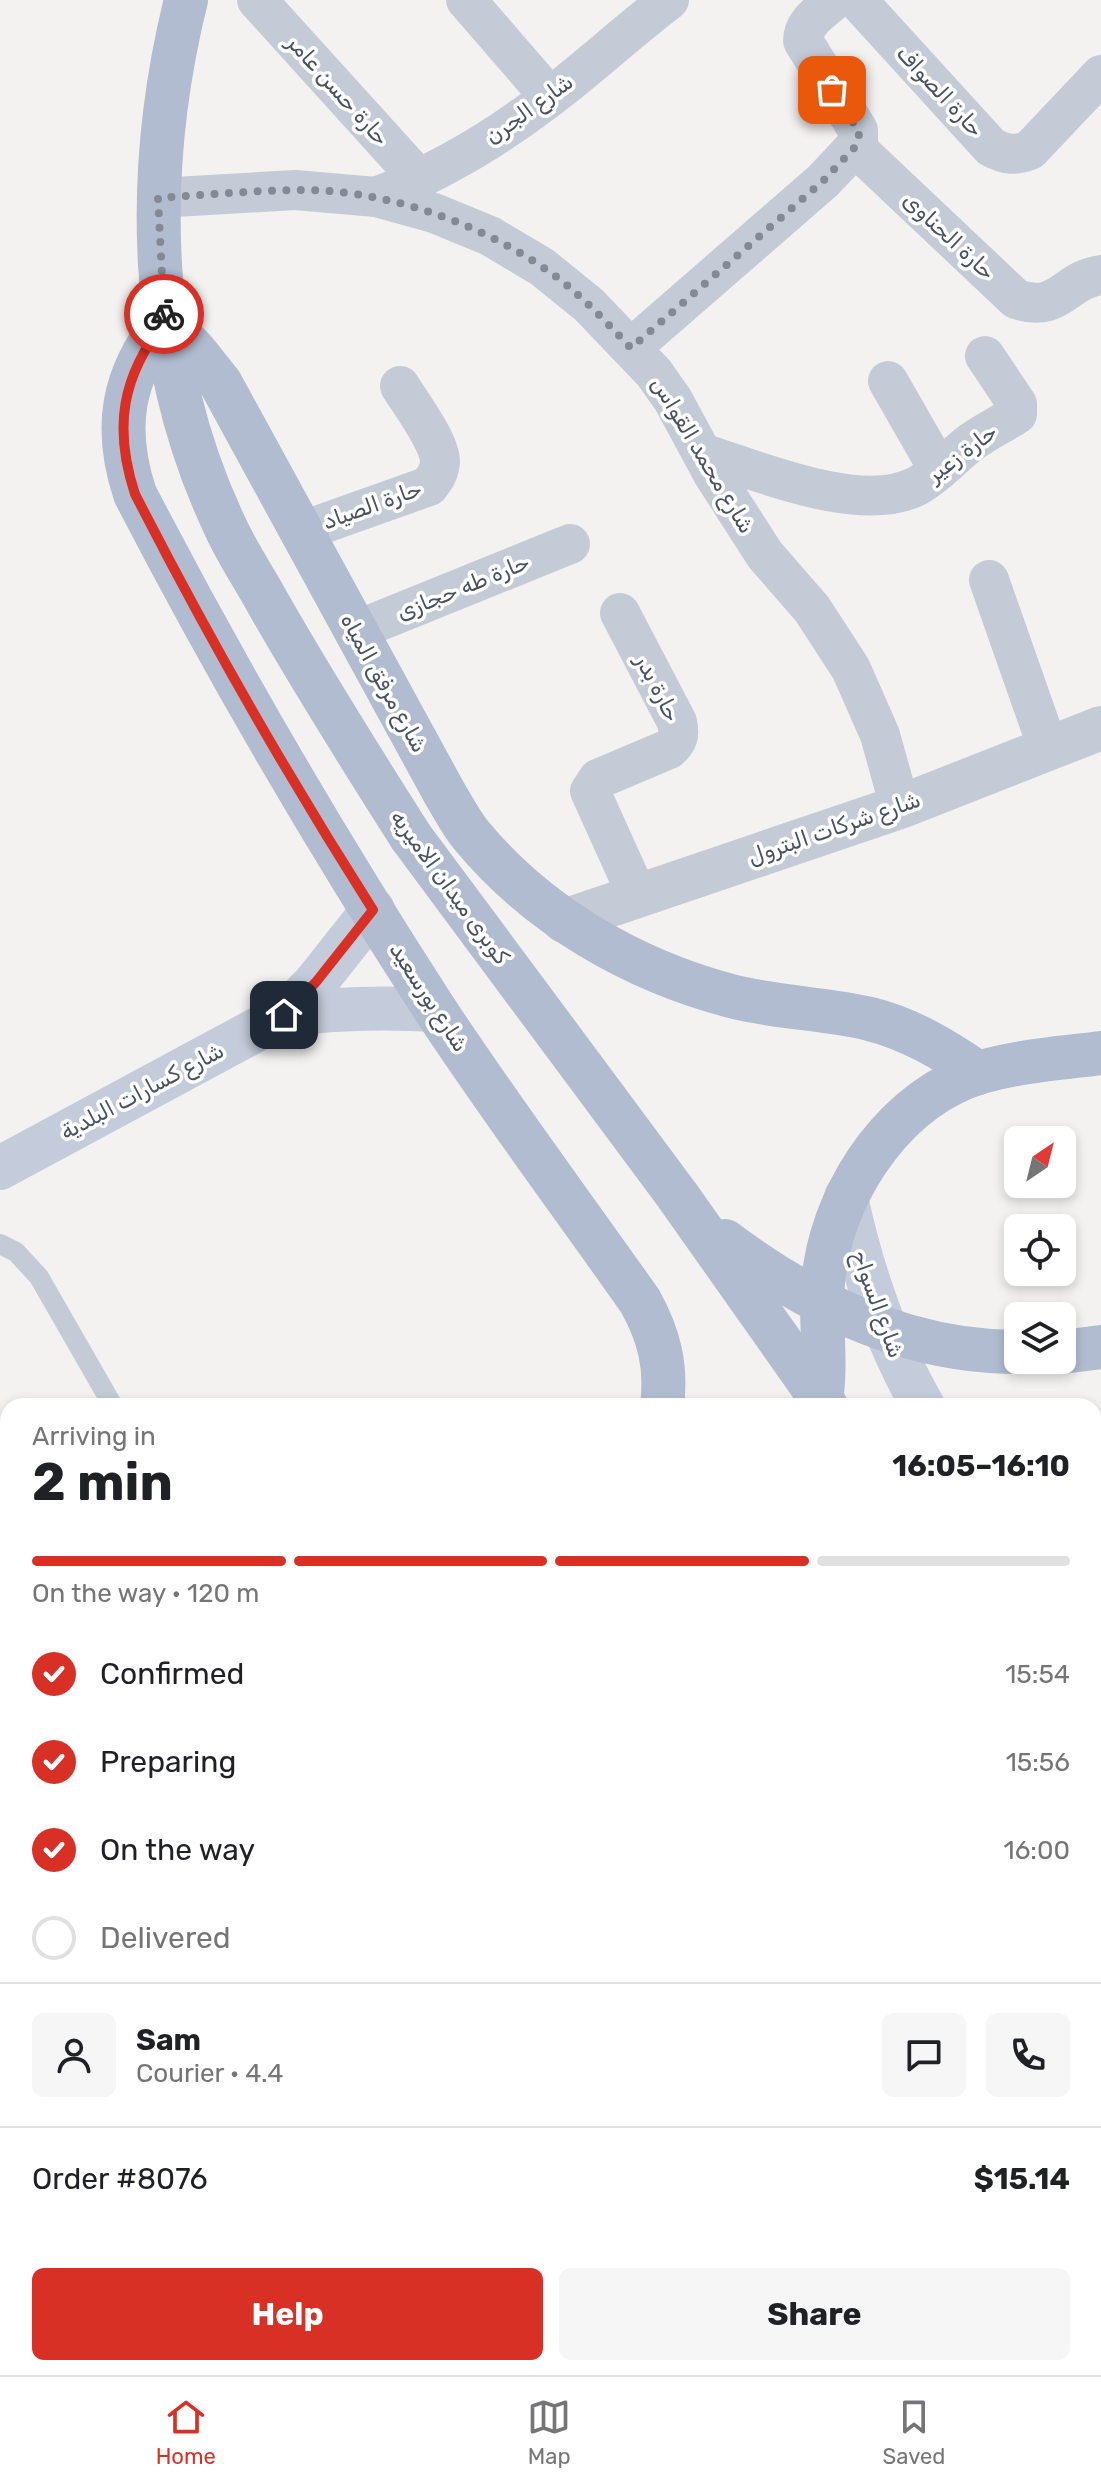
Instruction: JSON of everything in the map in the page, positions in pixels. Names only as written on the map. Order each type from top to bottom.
[{"type":"main road","points":[[165,321],[158,198],[167,94],[186,0]]},
{"type":"main road","name":"شارع مرفق المياه","points":[[165,321],[194,350],[221,384],[445,794],[470,833],[509,875],[564,921],[614,950],[679,980],[731,996],[785,1007],[871,1019],[929,1041],[978,1073]]},
{"type":"main road","name":"كوبرى ميدان الاميريه","points":[[165,321],[178,391],[198,459],[225,526],[341,726],[411,837],[677,1195],[820,1398]]},
{"type":"main road","name":"شارع بورسعيد","points":[[165,321],[149,341],[127,390],[123,443],[135,494],[304,803],[435,1010],[640,1301],[655,1327],[663,1355],[663,1398]]},
{"type":"main road","name":"شارع كسارات البلدية","points":[[0,1168],[284,1015],[316,982],[373,910]]},
{"type":"main road","name":"شارع كسارات البلدية","points":[[284,1015],[385,1007],[435,1010]]},
{"type":"main road","points":[[821,1398],[821,1305],[833,1232],[846,1197],[864,1165],[887,1136],[944,1089],[978,1073],[1014,1064],[1101,1053]]},
{"type":"main road","points":[[677,1195],[721,1238],[746,1257],[770,1275],[824,1306],[880,1328],[940,1344],[1004,1351]]},
{"type":"main road","name":"شارع السواح","points":[[846,1197],[859,1256],[878,1313],[918,1398]]},
{"type":"main road","points":[[1076,1350],[1101,1347]]},
{"type":"street","name":"حارة حسن عامر","points":[[257,0],[420,180]]},
{"type":"street","points":[[466,0],[550,97]]},
{"type":"street","points":[[631,348],[823,181],[855,147],[858,130],[803,41],[807,24],[834,0]]},
{"type":"street","name":"حارة الصواف","points":[[857,0],[991,147],[1004,153],[1017,155],[1030,150],[1101,75]]},
{"type":"street","name":"شارع الجرن","points":[[376,197],[420,180],[487,141],[550,97],[662,2]]},
{"type":"street","name":"حارة الحناوى","points":[[855,147],[1016,299],[1033,305],[1051,301],[1084,280],[1101,275]]},
{"type":"street","name":"شارع محمد القواس","points":[[158,198],[295,190],[376,197],[448,219],[490,236],[542,267],[589,305],[654,373],[765,555],[812,609],[851,669],[880,735],[900,807]]},
{"type":"street","name":"حارة زعير","points":[[702,453],[832,493],[861,497],[889,495],[916,486],[974,440],[1017,414],[1017,404],[985,356]]},
{"type":"street","points":[[888,381],[939,470]]},
{"type":"street","name":"حارة الصياد","points":[[300,532],[429,486],[438,474],[440,458],[434,443],[400,386]]},
{"type":"street","name":"حارة طه حجازى","points":[[355,631],[570,544]]},
{"type":"street","points":[[989,580],[1048,748]]},
{"type":"street","name":"حارة بدر","points":[[620,613],[677,722],[679,732],[676,742],[669,749],[598,779],[590,791],[637,895]]},
{"type":"street","name":"شارع شركات البترول","points":[[564,921],[900,807],[1101,728]]},
{"type":"lane","points":[[0,1244],[16,1252],[39,1277],[108,1398]]},
{"type":"way so far","points":[[164,314],[158,198],[295,190],[376,197],[434,213],[490,236],[542,267],[589,305],[631,348],[823,181],[855,147],[858,130],[832,90]]},
{"type":"route","points":[[164,314],[165,321],[149,341],[127,390],[123,443],[135,494],[304,803],[373,910],[346,947],[284,1015]]}]
